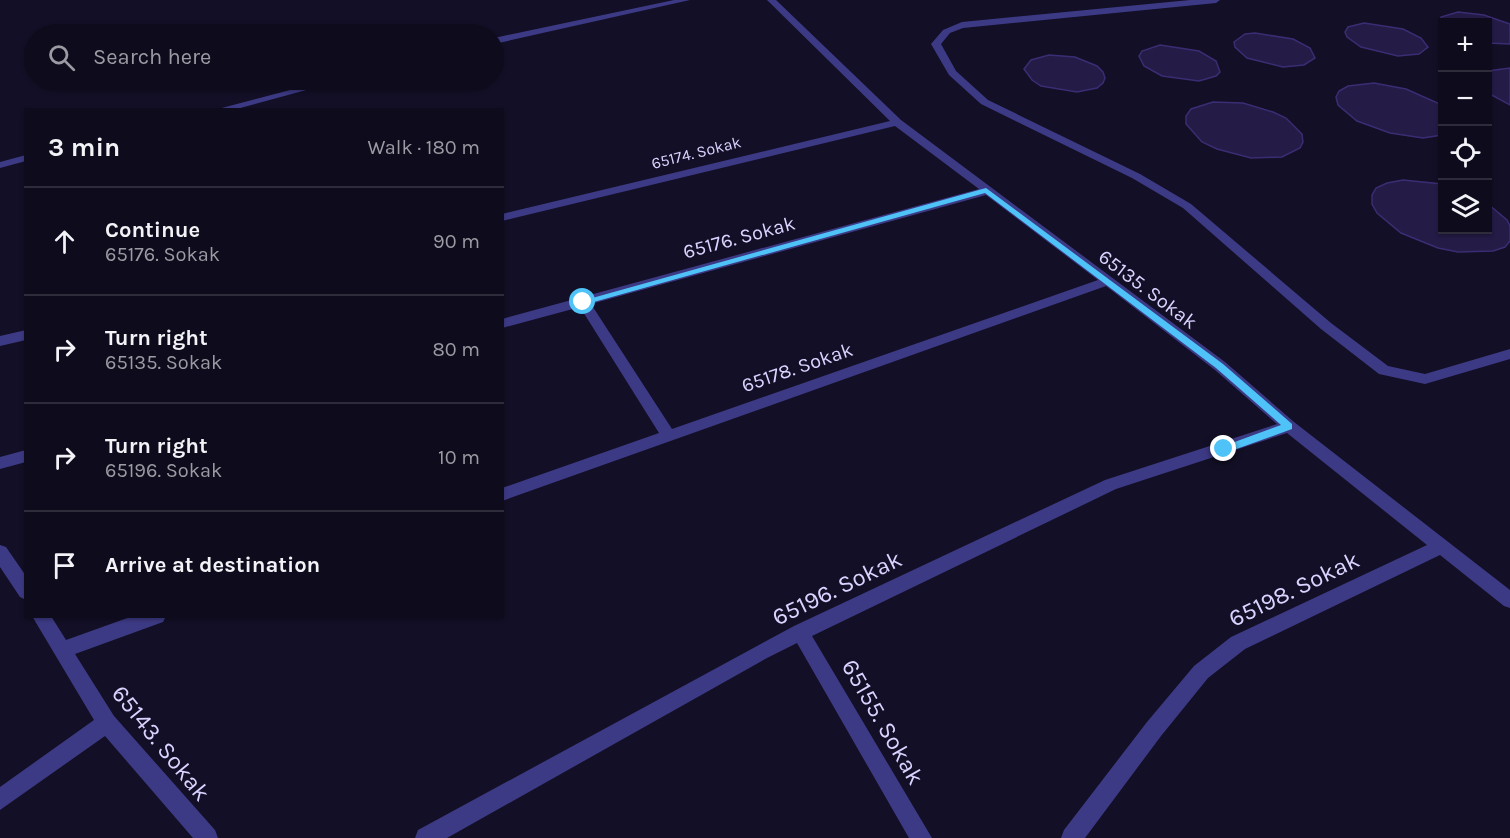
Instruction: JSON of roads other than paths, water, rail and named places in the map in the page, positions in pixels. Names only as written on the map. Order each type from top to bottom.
[{"type":"street","points":[[504,38],[646,3],[686,0]]},
{"type":"street","name":"65135. Sokak","points":[[771,0],[897,122],[1220,366],[1289,426],[1510,600]]},
{"type":"street","points":[[1216,0],[962,25],[949,29],[936,44],[949,69],[976,96],[994,108],[1136,176],[1187,206],[1326,326],[1384,370],[1425,379],[1510,354]]},
{"type":"street","points":[[227,108],[298,90]]},
{"type":"street","name":"65174. Sokak","points":[[504,218],[897,122]]},
{"type":"street","points":[[0,165],[24,159]]},
{"type":"street","name":"65176. Sokak","points":[[504,323],[986,191]]},
{"type":"street","name":"65178. Sokak","points":[[504,494],[1106,282]]},
{"type":"street","points":[[583,302],[669,436]]},
{"type":"street","points":[[0,341],[24,335]]},
{"type":"street","name":"65196. Sokak","points":[[426,838],[760,652],[1110,484],[1224,449],[1289,426]]},
{"type":"street","points":[[0,463],[24,457]]},
{"type":"street","name":"65198. Sokak","points":[[1072,838],[1154,729],[1201,672],[1238,642],[1442,546]]},
{"type":"street","points":[[0,552],[24,589]]},
{"type":"street","name":"65143. Sokak","points":[[42,618],[107,723],[207,838]]},
{"type":"street","points":[[63,650],[151,618]]},
{"type":"street","name":"65155. Sokak","points":[[800,632],[921,838]]},
{"type":"street","points":[[0,800],[107,723]]}]
